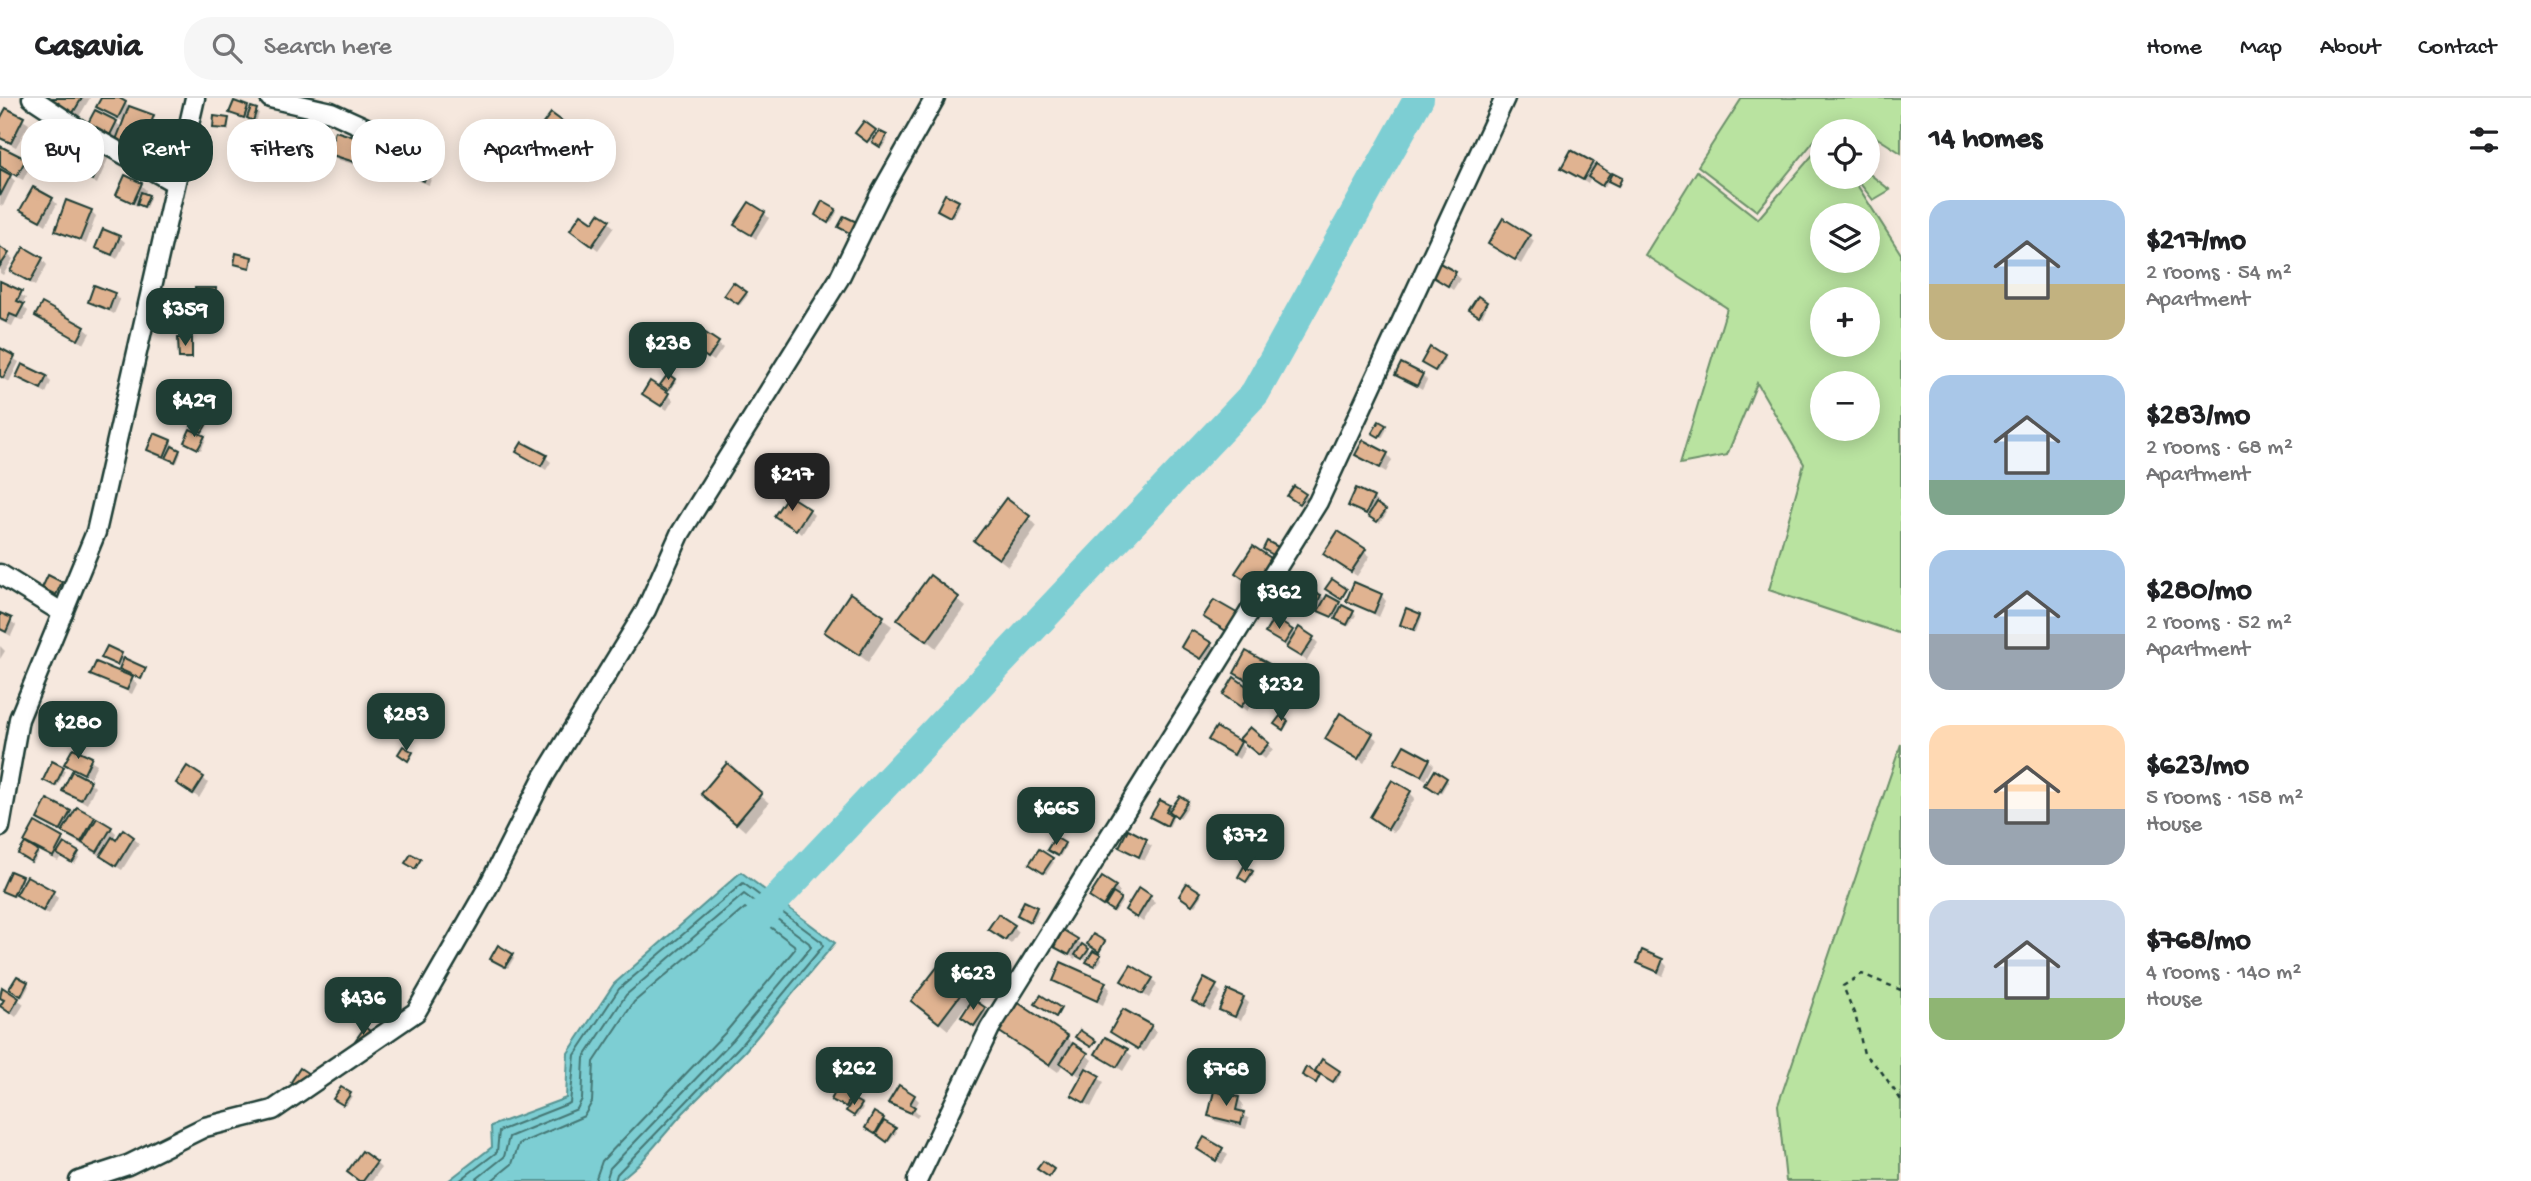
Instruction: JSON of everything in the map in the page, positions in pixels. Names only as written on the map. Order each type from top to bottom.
[{"type":"street","points":[[32,98],[82,131],[175,183]]},
{"type":"street","points":[[0,827],[19,719],[96,532],[195,98]]},
{"type":"street","points":[[270,98],[331,112],[351,121]]},
{"type":"street","points":[[79,1181],[128,1165],[205,1127],[273,1110],[416,1012],[488,887],[542,778],[646,610],[680,534],[839,279],[880,195],[935,98]]},
{"type":"street","points":[[916,1181],[990,1028],[1318,502],[1505,98]]},
{"type":"street","points":[[0,574],[63,613]]},
{"type":"path","points":[[1901,990],[1862,974],[1843,986],[1856,1018],[1864,1054],[1881,1071],[1901,1100]]},
{"type":"green space","points":[[1742,98],[1901,98],[1901,153],[1880,140],[1880,119],[1810,119],[1810,146],[1757,211],[1698,166]]},
{"type":"green space","points":[[1810,158],[1810,189],[1860,189],[1869,203],[1810,203],[1810,273],[1880,273],[1880,221],[1901,254],[1901,634],[1769,590],[1804,464],[1757,383],[1727,455],[1680,464],[1727,308],[1645,255],[1697,171],[1758,219]]},
{"type":"green space","points":[[1880,182],[1890,190],[1873,200],[1864,189],[1880,189]]},
{"type":"green space","points":[[1901,744],[1901,1181],[1786,1181],[1778,1105]]},
{"type":"water","points":[[741,872],[835,943],[745,1051],[683,1113],[641,1162],[619,1181],[448,1181],[492,1147],[491,1126],[566,1098],[568,1053],[614,984]]},
{"type":"building","points":[[49,98],[82,98],[71,116],[47,101]]},
{"type":"building","points":[[101,98],[119,98],[126,102],[118,118],[96,107]]},
{"type":"building","points":[[234,101],[248,106],[244,118],[229,113]]},
{"type":"building","points":[[129,106],[154,115],[152,119],[124,119]]},
{"type":"building","points":[[251,107],[257,109],[254,119],[247,118]]},
{"type":"building","points":[[6,108],[24,117],[11,143],[0,138],[0,119]]},
{"type":"building","points":[[95,110],[117,121],[110,135],[104,132],[104,119],[90,119]]},
{"type":"building","points":[[551,113],[559,119],[546,119]]},
{"type":"building","points":[[214,116],[229,118],[227,129],[213,128]]},
{"type":"building","points":[[864,121],[876,130],[867,142],[855,133]]},
{"type":"building","points":[[879,131],[887,135],[880,147],[872,142]]},
{"type":"building","points":[[337,132],[351,136],[351,161],[337,157]]},
{"type":"building","points":[[0,146],[21,156],[21,168],[17,176],[0,166]]},
{"type":"building","points":[[1571,150],[1593,162],[1583,180],[1561,168]]},
{"type":"building","points":[[1596,164],[1610,173],[1602,186],[1588,177]]},
{"type":"building","points":[[0,169],[11,175],[0,196]]},
{"type":"building","points":[[1612,173],[1622,178],[1618,186],[1608,181]]},
{"type":"building","points":[[122,182],[142,183],[133,203],[116,195]]},
{"type":"building","points":[[33,187],[53,198],[40,221],[20,210]]},
{"type":"building","points":[[141,192],[149,195],[144,207],[137,204]]},
{"type":"building","points":[[945,194],[959,201],[950,217],[937,210]]},
{"type":"building","points":[[66,200],[92,210],[80,240],[55,231]]},
{"type":"building","points":[[822,201],[836,209],[828,223],[815,215]]},
{"type":"building","points":[[749,202],[765,212],[751,235],[734,225]]},
{"type":"building","points":[[599,213],[610,220],[592,246],[570,230],[581,214],[593,222]]},
{"type":"building","points":[[844,216],[861,224],[855,236],[838,227]]},
{"type":"building","points":[[1503,218],[1530,235],[1515,260],[1488,244]]},
{"type":"building","points":[[103,229],[120,236],[112,255],[95,248]]},
{"type":"building","points":[[0,247],[9,253],[0,266]]},
{"type":"building","points":[[24,247],[43,258],[30,282],[10,271]]},
{"type":"building","points":[[236,253],[252,257],[250,268],[234,264]]},
{"type":"building","points":[[1436,261],[1456,272],[1448,286],[1428,274]]},
{"type":"building","points":[[0,281],[22,291],[17,301],[24,304],[17,317],[10,314],[6,322],[0,319]]},
{"type":"building","points":[[733,282],[747,292],[738,304],[724,295]]},
{"type":"building","points":[[94,285],[115,293],[109,310],[88,302]]},
{"type":"building","points":[[195,288],[216,288],[215,304],[195,303]]},
{"type":"building","points":[[1478,296],[1487,302],[1479,316],[1469,310]]},
{"type":"building","points":[[42,303],[85,327],[78,340],[35,316]]},
{"type":"building","points":[[698,328],[719,342],[708,358],[688,344]]},
{"type":"building","points":[[178,338],[192,338],[192,358],[179,358]]},
{"type":"building","points":[[1430,347],[1444,356],[1435,371],[1421,363]]},
{"type":"building","points":[[0,348],[15,356],[3,378],[0,376]]},
{"type":"building","points":[[1401,363],[1423,374],[1417,386],[1395,375]]},
{"type":"building","points":[[22,364],[47,376],[41,389],[16,377]]},
{"type":"building","points":[[668,374],[675,379],[668,390],[660,385]]},
{"type":"building","points":[[650,381],[669,393],[661,406],[642,394]]},
{"type":"building","points":[[197,416],[208,422],[202,432],[191,426]]},
{"type":"building","points":[[1379,421],[1386,425],[1379,437],[1372,433]]},
{"type":"building","points":[[190,429],[205,436],[198,449],[184,442]]},
{"type":"building","points":[[154,433],[171,440],[164,457],[147,450]]},
{"type":"building","points":[[1363,440],[1388,453],[1380,468],[1355,455]]},
{"type":"building","points":[[522,442],[547,455],[541,466],[516,452]]},
{"type":"building","points":[[172,446],[180,450],[175,462],[166,458]]},
{"type":"building","points":[[1294,486],[1306,494],[1299,504],[1287,496]]},
{"type":"building","points":[[1356,488],[1374,497],[1366,514],[1348,506]]},
{"type":"building","points":[[788,495],[810,509],[796,530],[774,516]]},
{"type":"building","points":[[1006,498],[1030,516],[999,559],[974,541]]},
{"type":"building","points":[[1376,503],[1386,510],[1377,522],[1368,516]]},
{"type":"building","points":[[1338,531],[1366,549],[1351,572],[1323,554]]},
{"type":"building","points":[[1267,541],[1282,549],[1277,557],[1263,549]]},
{"type":"building","points":[[1253,546],[1274,560],[1256,587],[1235,573]]},
{"type":"building","points":[[48,575],[62,582],[56,595],[42,588]]},
{"type":"building","points":[[930,575],[959,597],[927,641],[897,620]]},
{"type":"building","points":[[1332,579],[1347,589],[1341,599],[1325,589]]},
{"type":"building","points":[[1354,582],[1382,594],[1374,613],[1346,601]]},
{"type":"building","points":[[1302,586],[1321,595],[1315,608],[1296,599]]},
{"type":"building","points":[[850,593],[884,616],[859,655],[824,632]]},
{"type":"building","points":[[1327,595],[1340,602],[1332,617],[1318,611]]},
{"type":"building","points":[[1214,600],[1242,616],[1231,634],[1203,617]]},
{"type":"building","points":[[1342,605],[1354,611],[1347,625],[1335,619]]},
{"type":"building","points":[[1406,608],[1421,614],[1414,630],[1400,625]]},
{"type":"building","points":[[0,613],[12,618],[6,632],[0,629]]},
{"type":"building","points":[[1274,618],[1293,630],[1284,644],[1265,633]]},
{"type":"building","points":[[1299,627],[1314,637],[1301,657],[1286,648]]},
{"type":"building","points":[[1191,630],[1212,643],[1201,659],[1181,647]]},
{"type":"building","points":[[107,646],[122,653],[117,665],[101,658]]},
{"type":"building","points":[[1246,651],[1271,665],[1259,687],[1234,673]]},
{"type":"building","points":[[124,658],[146,668],[141,679],[119,669]]},
{"type":"building","points":[[96,662],[133,677],[127,690],[90,675]]},
{"type":"building","points":[[1234,677],[1252,690],[1241,707],[1223,695]]},
{"type":"building","points":[[1340,713],[1373,733],[1358,759],[1325,739]]},
{"type":"building","points":[[1280,716],[1288,721],[1283,730],[1274,724]]},
{"type":"building","points":[[1216,727],[1241,742],[1234,755],[1208,740]]},
{"type":"building","points":[[1250,727],[1269,743],[1259,755],[1239,739]]},
{"type":"building","points":[[1404,745],[1430,759],[1421,776],[1394,763]]},
{"type":"building","points":[[403,746],[413,752],[408,761],[398,754]]},
{"type":"building","points":[[73,748],[92,757],[84,774],[64,764]]},
{"type":"building","points":[[52,761],[64,767],[55,786],[43,780]]},
{"type":"building","points":[[727,763],[762,793],[736,824],[701,794]]},
{"type":"building","points":[[187,766],[204,777],[193,794],[176,783]]},
{"type":"building","points":[[1435,770],[1447,778],[1438,793],[1426,785]]},
{"type":"building","points":[[72,771],[91,781],[81,800],[62,791]]},
{"type":"building","points":[[1392,780],[1411,791],[1388,829],[1370,817]]},
{"type":"building","points":[[1180,796],[1188,801],[1177,817],[1169,811]]},
{"type":"building","points":[[1082,797],[1093,805],[1087,815],[1075,808]]},
{"type":"building","points":[[47,799],[71,811],[60,831],[37,819]]},
{"type":"building","points":[[1160,800],[1170,805],[1166,812],[1172,815],[1167,826],[1150,817]]},
{"type":"building","points":[[1066,802],[1073,807],[1067,816],[1060,811]]},
{"type":"building","points":[[77,807],[95,817],[81,842],[62,832]]},
{"type":"building","points":[[1074,810],[1085,817],[1078,829],[1067,822]]},
{"type":"building","points":[[97,818],[112,827],[97,852],[82,843]]},
{"type":"building","points":[[35,822],[63,838],[53,857],[24,842]]},
{"type":"building","points":[[123,829],[134,837],[116,866],[100,856],[112,837],[116,840]]},
{"type":"building","points":[[1128,829],[1147,839],[1139,857],[1119,847]]},
{"type":"building","points":[[1055,837],[1065,843],[1058,856],[1047,850]]},
{"type":"building","points":[[25,843],[38,851],[31,862],[18,854]]},
{"type":"building","points":[[64,843],[79,852],[72,863],[57,854]]},
{"type":"building","points":[[1039,849],[1053,858],[1043,873],[1029,864]]},
{"type":"building","points":[[411,854],[421,859],[415,869],[405,863]]},
{"type":"building","points":[[1244,866],[1253,871],[1246,882],[1238,877]]},
{"type":"building","points":[[10,871],[22,876],[13,896],[1,891]]},
{"type":"building","points":[[27,876],[54,891],[43,911],[16,895]]},
{"type":"building","points":[[1102,877],[1116,886],[1103,906],[1089,897]]},
{"type":"building","points":[[1187,883],[1201,892],[1192,905],[1179,896]]},
{"type":"building","points":[[1139,887],[1151,895],[1137,918],[1125,910]]},
{"type":"building","points":[[1113,893],[1121,898],[1113,911],[1105,906]]},
{"type":"building","points":[[1024,901],[1037,907],[1030,922],[1017,915]]},
{"type":"building","points":[[998,914],[1015,925],[1005,940],[988,929]]},
{"type":"building","points":[[1063,930],[1078,939],[1069,955],[1054,947]]},
{"type":"building","points":[[1093,934],[1105,941],[1099,952],[1087,944]]},
{"type":"building","points":[[1082,944],[1089,949],[1082,959],[1075,955]]},
{"type":"building","points":[[498,945],[513,954],[505,967],[490,959]]},
{"type":"building","points":[[1642,950],[1663,959],[1658,972],[1637,963]]},
{"type":"building","points":[[1093,951],[1101,955],[1094,966],[1086,962]]},
{"type":"building","points":[[942,961],[970,982],[939,1023],[911,1001]]},
{"type":"building","points":[[1061,962],[1106,982],[1097,1001],[1053,981]]},
{"type":"building","points":[[1131,965],[1153,978],[1143,994],[1121,981]]},
{"type":"building","points":[[17,976],[28,982],[21,996],[9,989]]},
{"type":"building","points":[[1204,978],[1217,985],[1204,1007],[1192,1001]]},
{"type":"building","points":[[2,987],[19,998],[10,1013],[0,1006],[4,1000],[0,998]]},
{"type":"building","points":[[1228,990],[1244,997],[1235,1017],[1219,1010]]},
{"type":"building","points":[[1041,995],[1061,1008],[1056,1017],[1035,1004]]},
{"type":"building","points":[[973,999],[986,1008],[974,1026],[961,1017]]},
{"type":"building","points":[[1014,1000],[1068,1036],[1049,1065],[995,1029]]},
{"type":"building","points":[[1123,1009],[1152,1025],[1138,1049],[1110,1032]]},
{"type":"building","points":[[365,1027],[372,1033],[361,1047],[354,1042]]},
{"type":"building","points":[[1080,1030],[1096,1041],[1091,1047],[1075,1037]]},
{"type":"building","points":[[1105,1037],[1128,1049],[1117,1067],[1095,1054]]},
{"type":"building","points":[[1073,1043],[1088,1053],[1074,1073],[1060,1063]]},
{"type":"building","points":[[1322,1059],[1340,1071],[1333,1082],[1315,1071]]},
{"type":"building","points":[[1306,1067],[1320,1075],[1316,1083],[1302,1075]]},
{"type":"building","points":[[300,1068],[312,1076],[303,1090],[291,1082]]},
{"type":"building","points":[[1086,1068],[1100,1076],[1085,1103],[1071,1095]]},
{"type":"building","points":[[839,1084],[854,1091],[846,1107],[831,1100]]},
{"type":"building","points":[[899,1085],[915,1095],[910,1104],[915,1107],[911,1113],[888,1103]]},
{"type":"building","points":[[341,1087],[351,1093],[343,1105],[333,1099]]},
{"type":"building","points":[[1214,1091],[1239,1097],[1236,1110],[1244,1112],[1241,1124],[1208,1116]]},
{"type":"building","points":[[853,1099],[862,1104],[854,1116],[846,1111]]},
{"type":"building","points":[[874,1112],[884,1118],[875,1134],[865,1128]]},
{"type":"building","points":[[884,1121],[896,1128],[887,1142],[876,1134]]},
{"type":"building","points":[[1204,1137],[1223,1148],[1216,1161],[1197,1149]]},
{"type":"building","points":[[362,1151],[377,1162],[363,1181],[359,1181],[347,1172]]},
{"type":"building","points":[[1043,1161],[1054,1169],[1049,1177],[1037,1169]]},
{"type":"waterway","points":[[750,927],[1255,393],[1419,98]]}]
